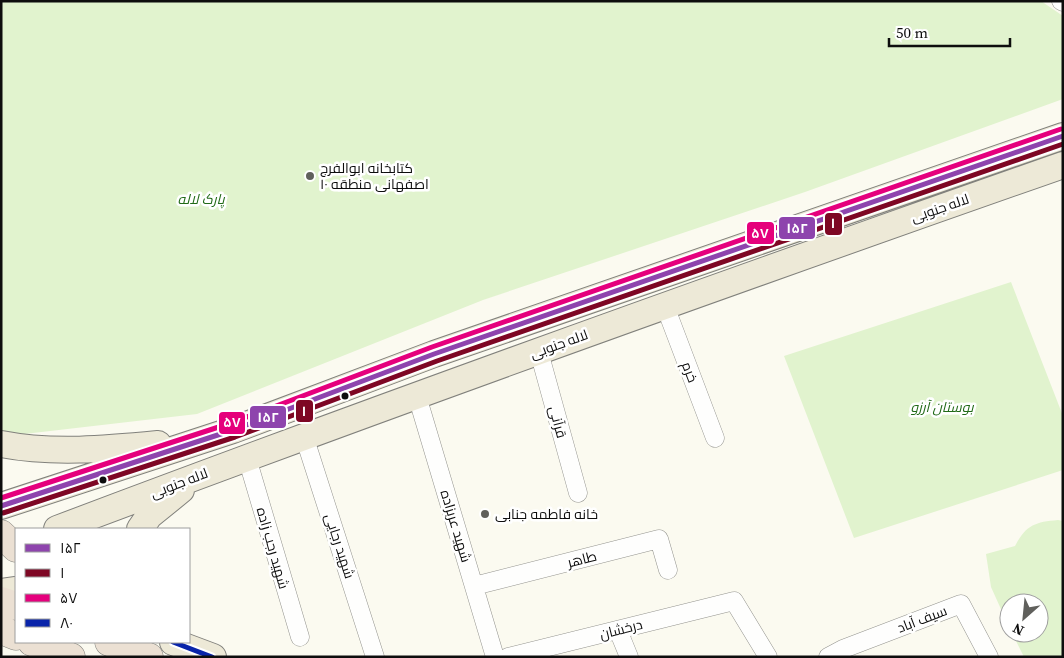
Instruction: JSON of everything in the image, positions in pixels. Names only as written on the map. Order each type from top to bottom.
[{"type":"highway","points":[[1,630],[15,636]]},
{"type":"highway","points":[[35,643],[71,657]]},
{"type":"highway","points":[[112,643],[149,657]]},
{"type":"main road","name":"لاله جنوبی","points":[[1,506],[206,438],[434,354],[1062,136]]},
{"type":"main road","points":[[908,219],[897,211],[901,200],[1042,152],[1062,136]]},
{"type":"main road","name":"لاله جنوبی","points":[[60,528],[304,436],[702,292],[1063,165]]},
{"type":"main road","points":[[702,292],[709,280],[860,226],[864,216],[860,210],[854,208]]},
{"type":"main road","points":[[1,444],[19,448],[78,449],[206,438]]},
{"type":"main road","points":[[141,528],[149,516],[200,475]]},
{"type":"main road","points":[[179,643],[213,657]]},
{"type":"street","name":"خرم","points":[[665,306],[715,438]]},
{"type":"street","name":"قرآنی","points":[[539,352],[578,493]]},
{"type":"street","name":"شهید عربزاده","points":[[417,396],[495,657]]},
{"type":"street","name":"شهید رجایی","points":[[304,436],[375,657]]},
{"type":"street","name":"شهید رجب زاده","points":[[247,458],[300,637]]},
{"type":"street","name":"طاهر","points":[[474,586],[659,539],[668,570]]},
{"type":"street","name":"درخشان","points":[[508,657],[734,602],[768,657]]},
{"type":"street","name":"سیف آباد","points":[[840,654],[961,604],[989,657]]},
{"type":"street","points":[[618,630],[629,657]]},
{"type":"green space","name":"پارک لاله","points":[[1,1],[1041,1],[1063,16],[1063,99],[805,192],[483,300],[197,414],[7,436],[1,434]]},
{"type":"green space","name":"بوستان آرزو","points":[[1011,282],[1063,416],[1063,470],[854,538],[784,356]]},
{"type":"green space","points":[[1063,521],[1063,657],[1024,657],[1017,643],[1049,643],[1049,593],[999,593],[999,605],[991,587],[986,554],[1015,546],[1027,529],[1043,522]]},
{"type":"transit line","name":"۵۷","points":[[1,498],[231,423],[432,347],[1061,129]]},
{"type":"transit line","name":"۱۵۲","points":[[1,506],[233,430],[434,354],[1063,136]]},
{"type":"transit line","name":"۱","points":[[3,513],[235,437],[437,361],[1063,144]]},
{"type":"transit line","name":"۸۰","points":[[176,643],[212,657]]},
{"type":"place","name":"کتابخانه ابوالفرج اصفهانی منطقه ۱۰","points":[[310,176]]},
{"type":"place","name":"خانه فاطمه جنابی","points":[[485,514]]}]
